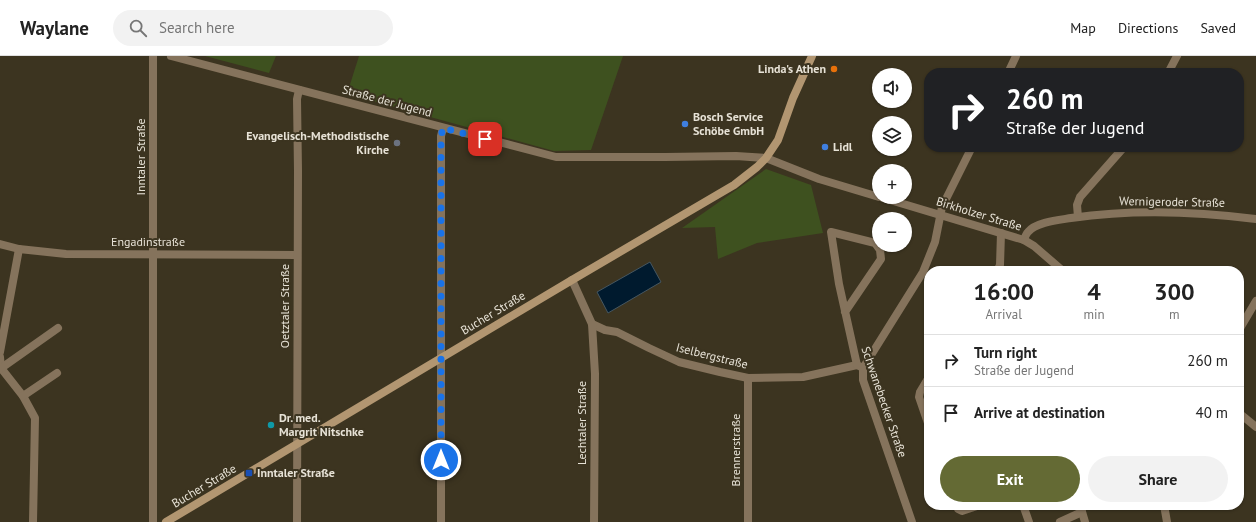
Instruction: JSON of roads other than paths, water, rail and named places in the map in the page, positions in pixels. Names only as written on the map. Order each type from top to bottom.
[{"type":"main road","name":"Bucher Straße","points":[[166,522],[734,185],[766,158],[778,140],[793,98],[812,56]]},
{"type":"street","name":"Inntaler Straße","points":[[153,56],[153,522]]},
{"type":"street","name":"Straße der Jugend","points":[[171,56],[556,157],[736,156],[766,158]]},
{"type":"street","points":[[1010,68],[1016,56]]},
{"type":"street","points":[[1171,68],[1177,56]]},
{"type":"street","name":"Oetztaler Straße","points":[[297,522],[297,99],[299,90]]},
{"type":"street","points":[[441,522],[441,136],[443,128]]},
{"type":"street","points":[[925,266],[935,242],[942,207],[970,152]]},
{"type":"street","points":[[1078,217],[1077,205],[1080,197],[1120,152]]},
{"type":"street","name":"Birkholzer Straße","points":[[766,158],[819,179],[872,195]]},
{"type":"street","name":"Birkholzer Straße","points":[[903,204],[1024,240],[1034,246],[1057,266]]},
{"type":"street","name":"Wernigeroder Straße","points":[[1024,240],[1028,231],[1036,226],[1058,220],[1112,213],[1157,212],[1213,214],[1256,219]]},
{"type":"street","name":"Schwanebecker Straße","points":[[845,312],[881,259],[880,250],[875,243],[831,232],[845,312],[863,380],[912,522]]},
{"type":"street","points":[[1000,266],[1001,233]]},
{"type":"street","name":"Engadinstraße","points":[[0,244],[19,249],[66,254],[297,255]]},
{"type":"street","points":[[0,352],[19,249]]},
{"type":"street","points":[[860,367],[924,270]]},
{"type":"street","points":[[572,280],[592,324]]},
{"type":"street","points":[[1244,321],[1256,301]]},
{"type":"street","name":"Iselbergstraße","points":[[592,324],[605,330],[617,332],[679,362],[748,378],[803,377],[860,367]]},
{"type":"street","name":"Lechtaler Straße","points":[[592,324],[595,374],[594,522]]},
{"type":"street","points":[[1,368],[58,328]]},
{"type":"street","points":[[0,357],[1,368],[23,396],[35,418],[33,522]]},
{"type":"street","points":[[23,396],[57,373]]},
{"type":"street","name":"Brennerstraße","points":[[748,378],[748,522]]},
{"type":"street","points":[[924,385],[920,392],[920,397],[924,410]]},
{"type":"street","points":[[1244,417],[1256,427]]},
{"type":"street","points":[[1025,510],[1029,522]]},
{"type":"street","points":[[1060,522],[1079,510]]},
{"type":"street","points":[[1081,510],[1085,522]]},
{"type":"street","points":[[1165,510],[1167,522]]},
{"type":"water","points":[[650,262],[661,282],[608,313],[597,292]]},
{"type":"place","name":"Linda's Athen","points":[[834,69]]},
{"type":"place","name":"Bosch Service Schöbe GmbH","points":[[685,124]]},
{"type":"place","name":"Evangelisch-Methodistische Kirche","points":[[397,143]]},
{"type":"place","name":"Lidl","points":[[825,147]]},
{"type":"place","name":"Dr. med. Margrit Nitschke","points":[[271,425]]},
{"type":"place","name":"Inntaler Straße","points":[[249,473]]}]
